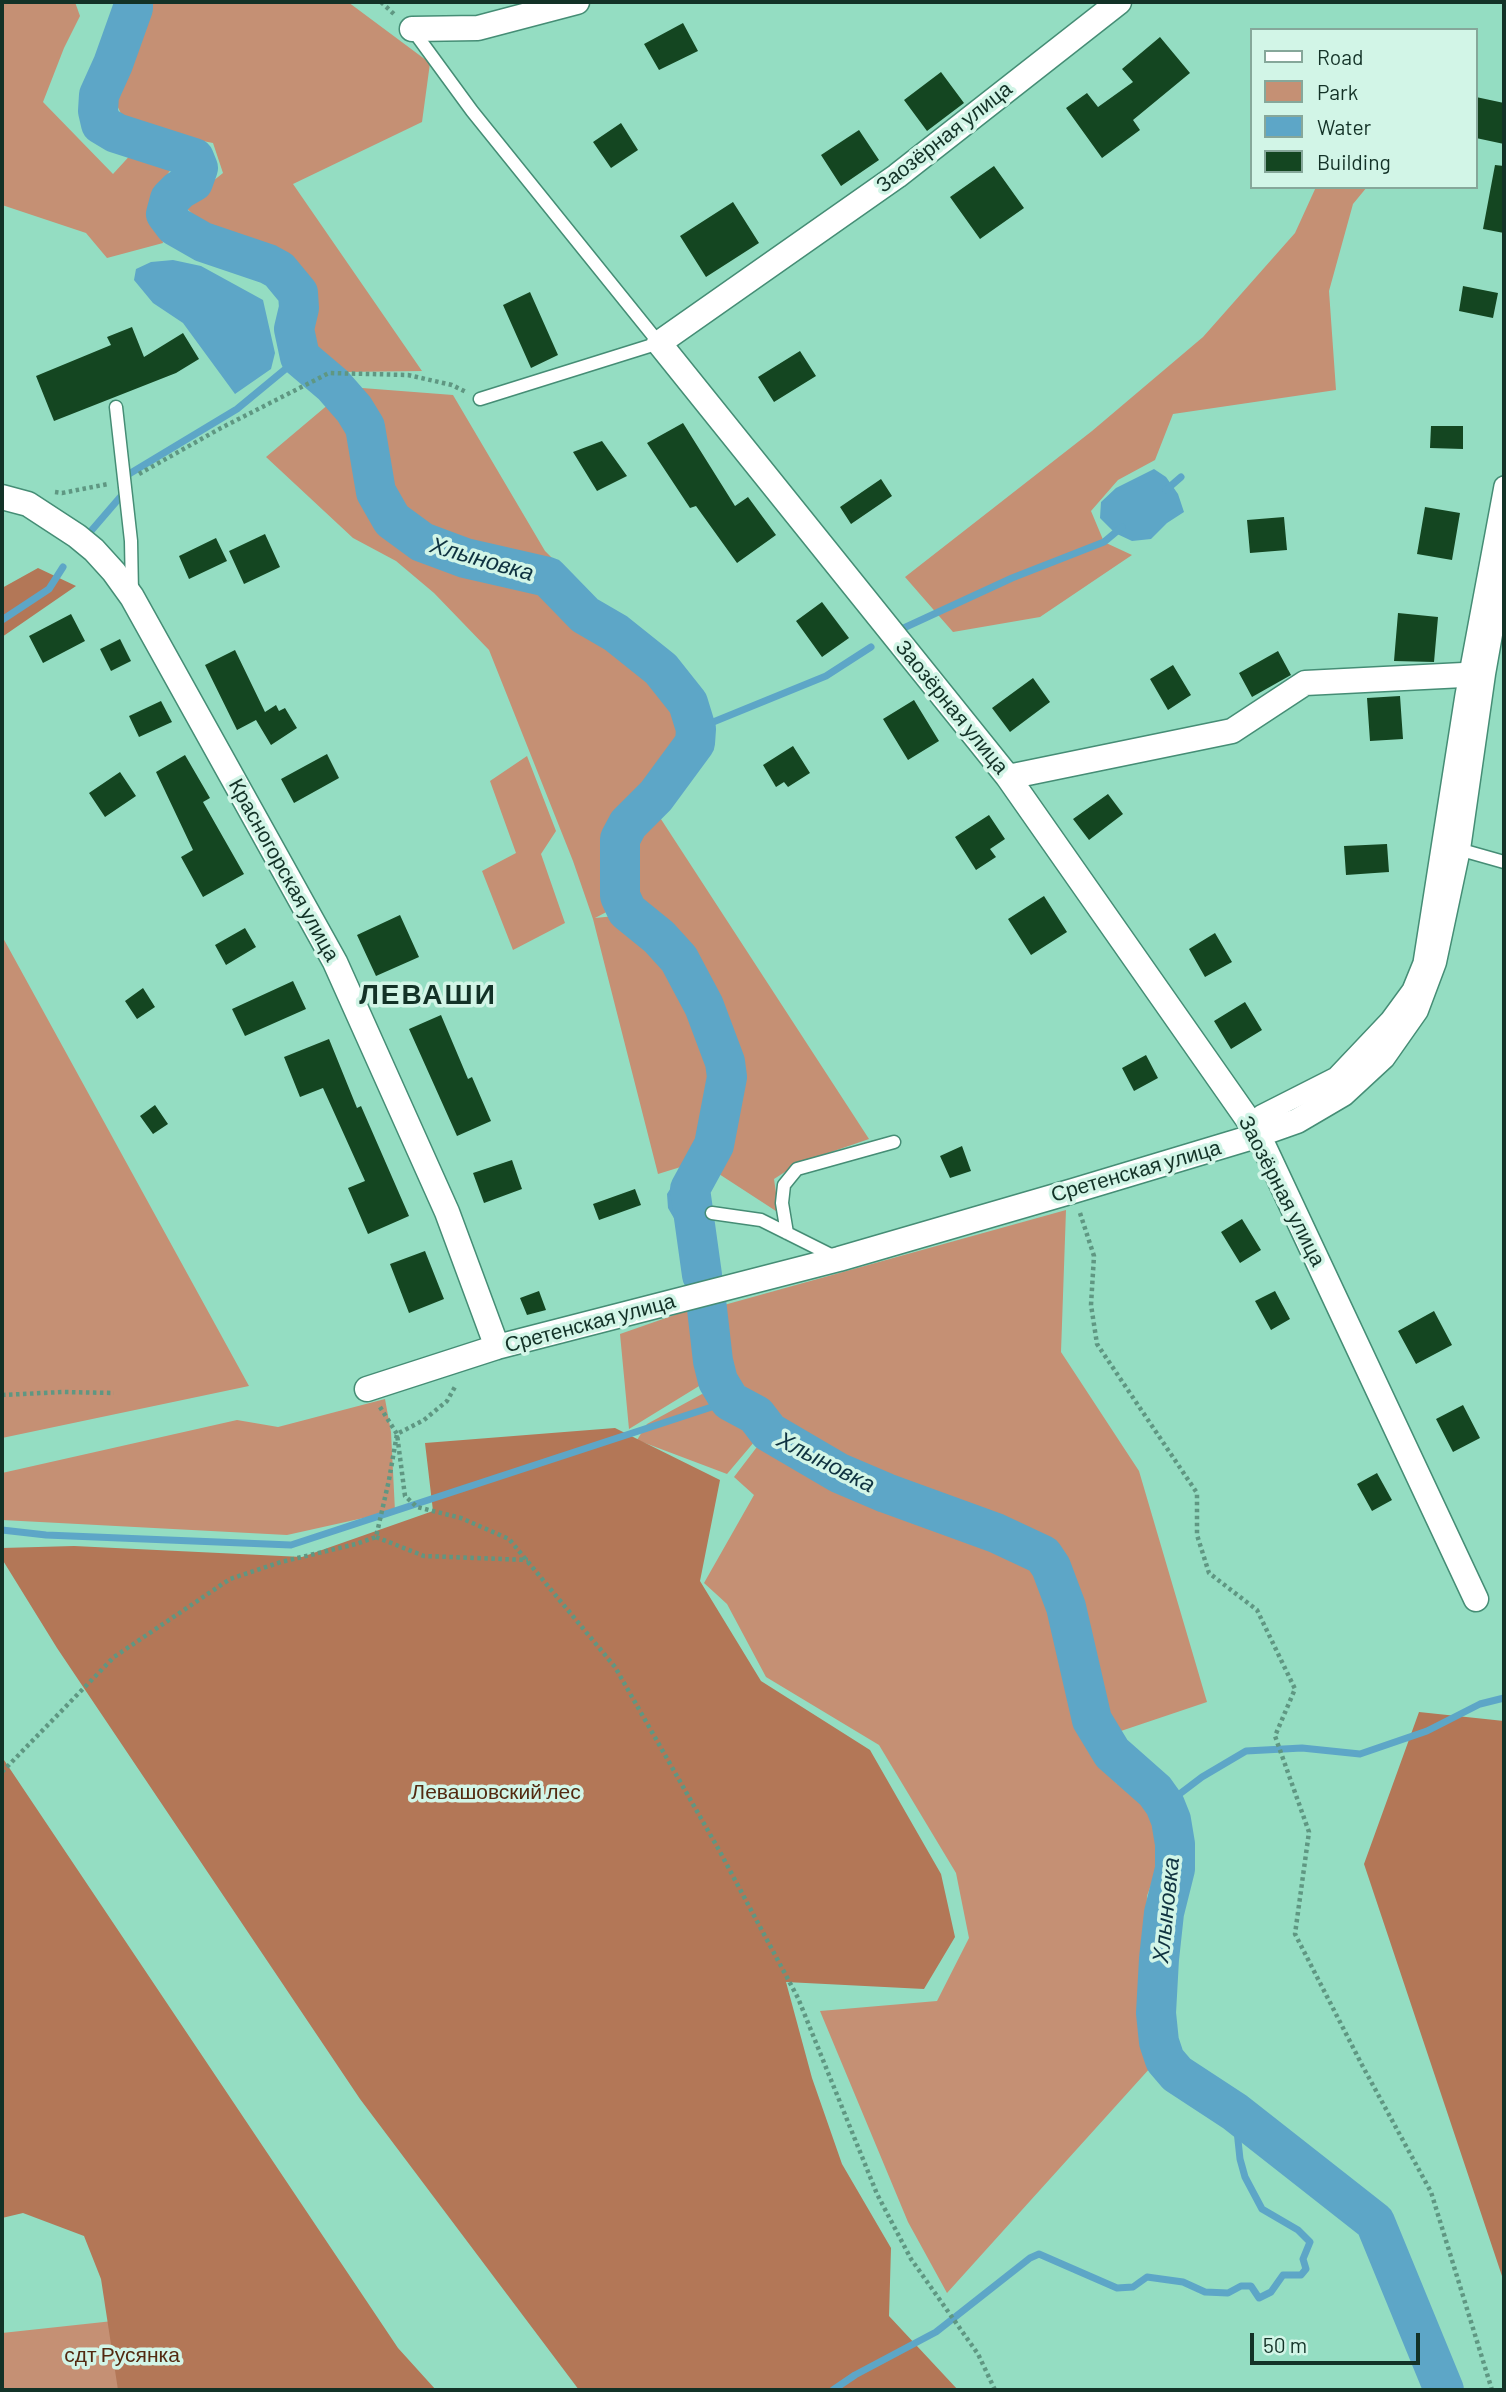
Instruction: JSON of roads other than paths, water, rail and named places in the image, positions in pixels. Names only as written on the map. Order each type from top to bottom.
[{"type":"street","points":[[412,29],[478,28],[577,2]]},
{"type":"street","name":"Заозёрная улица","points":[[1119,2],[897,176],[659,343],[1008,777],[1260,1124],[1476,1600]]},
{"type":"street","points":[[1260,1124],[1336,1077],[1390,1020],[1412,990],[1423,963],[1476,675],[1504,486]]},
{"type":"street","name":"Красногорская улица","points":[[2,497],[28,504],[77,537],[107,565],[132,597],[335,962],[447,1212],[486,1350]]},
{"type":"street","name":"Сретенская улица","points":[[368,1389],[486,1350],[839,1259],[1073,1191],[1260,1124],[1297,1121],[1343,1094],[1383,1057],[1416,1010],[1434,962],[1458,849],[1476,675],[1504,555]]},
{"type":"street","points":[[1008,777],[1232,731],[1305,683],[1476,675]]},
{"type":"lane","points":[[412,29],[472,111],[659,343],[480,399]]},
{"type":"lane","points":[[116,407],[131,541],[132,597]]},
{"type":"lane","points":[[1458,849],[1504,862]]},
{"type":"lane","points":[[787,1233],[782,1203],[784,1185],[797,1169],[894,1142]]},
{"type":"lane","points":[[712,1213],[761,1220],[839,1259]]},
{"type":"water","points":[[173,260],[201,266],[263,300],[275,353],[271,369],[235,394],[183,323],[153,303],[134,280],[136,269],[151,262]]},
{"type":"water","points":[[1154,469],[1166,477],[1178,494],[1184,512],[1167,523],[1151,539],[1132,541],[1115,533],[1100,518],[1101,502],[1116,488]]},
{"type":"water","points":[[689,1174],[699,1176],[697,1209],[700,1227],[697,1242],[679,1251],[685,1227],[675,1220],[668,1208],[667,1194],[672,1186],[687,1182]]},
{"type":"waterway","name":"Хлыновка","points":[[133,2],[113,64],[99,95],[101,124],[116,133],[194,158],[198,168],[193,182],[170,199],[166,214],[175,226],[203,242],[268,264],[279,270],[298,293],[299,308],[294,329],[300,357],[333,385],[354,409],[365,427],[376,492],[392,520],[422,542],[465,558],[548,577],[585,615],[616,633],[661,669],[688,703],[696,729],[695,743],[656,796],[628,824],[620,839],[620,896],[627,911],[659,937],[679,959],[704,1006],[725,1062],[727,1077],[714,1145],[690,1189],[702,1275]]},
{"type":"waterway","points":[[129,474],[237,409],[300,357]]},
{"type":"waterway","points":[[1166,490],[1181,477]]},
{"type":"waterway","points":[[91,531],[122,495]]},
{"type":"waterway","points":[[895,632],[1012,578],[1104,542],[1122,527]]},
{"type":"waterway","points":[[2,620],[49,589],[63,567]]},
{"type":"waterway","points":[[696,729],[826,676],[871,647]]},
{"type":"waterway","name":"Хлыновка","points":[[706,1300],[718,1381],[730,1401],[756,1415],[769,1432],[839,1473],[996,1533],[1043,1555],[1051,1567],[1066,1607],[1092,1720],[1112,1753],[1155,1791],[1171,1820],[1175,1869],[1164,1913],[1156,2013],[1159,2042],[1165,2060],[1177,2074],[1235,2112],[1375,2222],[1444,2390]]},
{"type":"waterway","points":[[2,1530],[46,1535],[291,1545],[730,1401]]},
{"type":"waterway","points":[[1165,1805],[1202,1777],[1246,1751],[1302,1748],[1360,1754],[1427,1731],[1480,1704],[1504,1698]]},
{"type":"waterway","points":[[833,2390],[855,2375],[936,2332],[1030,2258],[1039,2254],[1117,2288],[1133,2287],[1147,2277],[1183,2282],[1205,2292],[1228,2293],[1241,2286],[1251,2286],[1259,2298],[1271,2292],[1283,2275],[1301,2275],[1306,2269],[1303,2259],[1310,2242],[1298,2230],[1262,2209],[1245,2177],[1240,2159],[1235,2112]]},
{"type":"district","name":"ЛЕВАШИ","points":[[428,995]]},
{"type":"park label","name":"Левашовский лес","points":[[496,1792]]},
{"type":"park label","name":"сдт Русянка","points":[[122,2355]]}]
